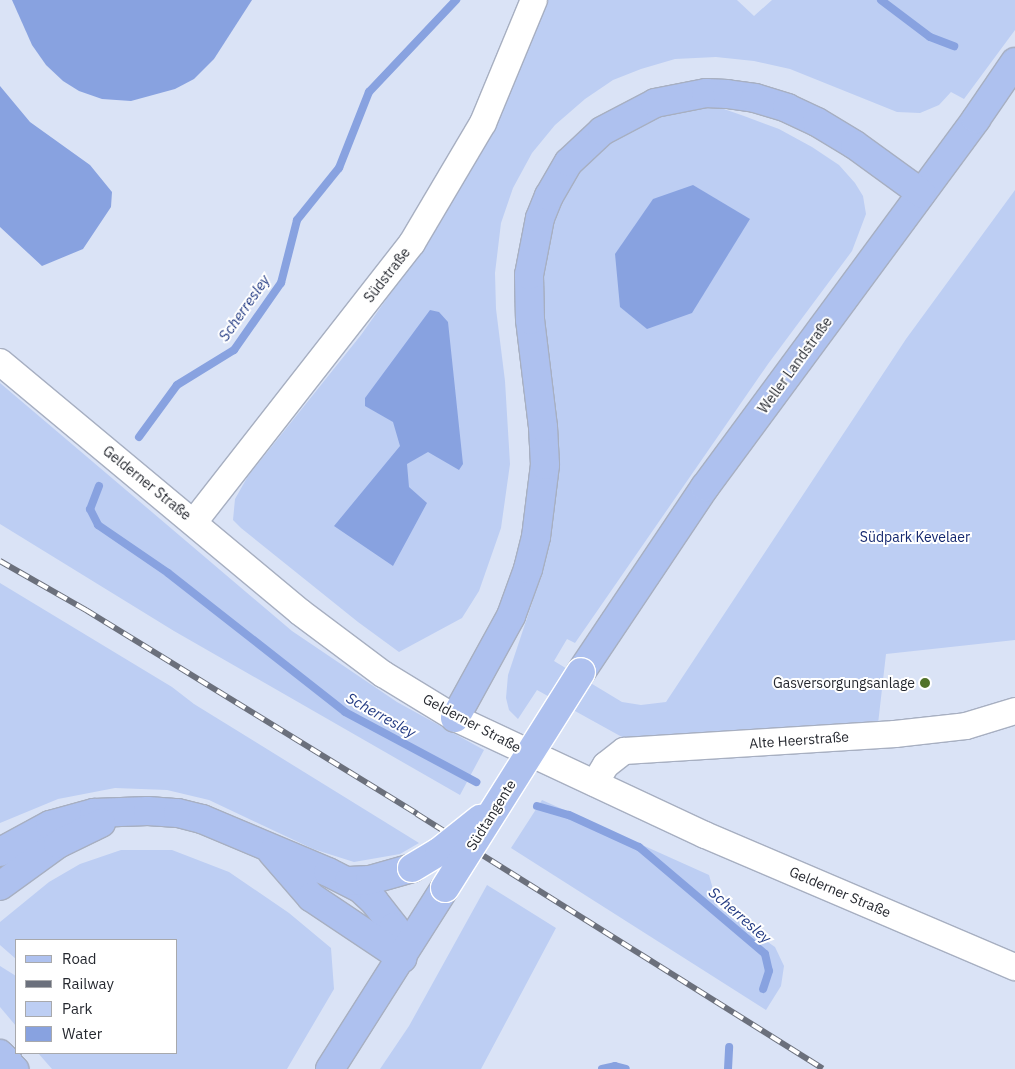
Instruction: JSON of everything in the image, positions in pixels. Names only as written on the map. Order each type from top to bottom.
[{"type":"main road","name":"Weller Landstraße","points":[[581,672],[705,486],[1015,62]]},
{"type":"main road","points":[[456,718],[511,616],[528,569],[536,537],[545,464],[544,427],[530,320],[529,275],[540,218],[549,196],[569,162],[602,131],[655,103],[706,93],[727,94],[763,100],[818,122],[855,145],[921,193]]},
{"type":"main road","name":"Südtangente","points":[[330,1069],[402,958],[581,672]]},
{"type":"main road","points":[[349,881],[370,880],[412,868],[464,833],[500,801]]},
{"type":"main road","points":[[0,852],[50,825],[94,813],[148,811],[178,813],[210,822],[349,881],[361,889],[387,916],[394,927],[402,958]]},
{"type":"main road","points":[[0,886],[58,844],[120,813]]},
{"type":"main road","points":[[270,849],[311,896],[402,958]]},
{"type":"main road","points":[[0,1054],[14,1069]]},
{"type":"street","name":"Südstraße","points":[[194,522],[412,243],[483,123],[534,0]]},
{"type":"street","name":"Gelderner Straße","points":[[0,362],[300,612],[383,674],[456,718],[705,835],[1015,967]]},
{"type":"street","name":"Alte Heerstraße","points":[[595,783],[606,765],[624,751],[895,734],[966,726],[1015,711]]},
{"type":"green space","points":[[548,0],[737,0],[754,16],[772,0],[1015,0],[1015,30],[964,99],[951,92],[939,105],[920,113],[897,112],[790,69],[754,61],[716,57],[675,59],[613,80],[585,99],[555,125],[532,153],[513,188],[501,223],[495,273],[496,309],[505,381],[510,464],[501,528],[479,591],[462,618],[399,652],[358,622],[241,528],[233,520],[235,499],[248,476],[361,335],[424,246],[480,153],[526,55]]},
{"type":"green space","name":"Südpark Kevelaer","points":[[701,108],[721,108],[744,116],[779,129],[812,147],[839,165],[855,183],[863,196],[866,214],[852,251],[768,364],[575,643],[567,639],[554,661],[622,702],[641,705],[666,702],[906,339],[1015,190],[1015,640],[886,654],[878,724],[618,747],[622,737],[537,690],[518,719],[509,710],[506,698],[508,675],[533,600],[538,574],[545,351],[542,274],[549,237],[557,213],[573,181],[592,158],[612,140],[660,116]]},
{"type":"green space","points":[[0,383],[292,631],[397,702],[484,750],[460,795],[174,631],[0,524]]},
{"type":"green space","points":[[0,583],[172,687],[194,704],[419,843],[400,854],[354,862],[313,849],[209,800],[167,790],[115,788],[58,799],[0,823]]},
{"type":"green space","points":[[542,800],[709,875],[718,907],[775,947],[784,966],[781,986],[766,1010],[511,848]]},
{"type":"green space","points":[[121,850],[172,850],[229,872],[289,913],[331,948],[334,989],[287,1069],[52,1069],[39,1054],[178,1054],[178,939],[15,939],[15,958],[0,945],[0,922],[49,882],[80,864]]},
{"type":"green space","points":[[487,885],[556,928],[481,1069],[380,1069],[409,1026]]},
{"type":"green space","points":[[0,966],[15,975],[15,1025],[0,1007]]},
{"type":"water","points":[[12,0],[252,0],[214,59],[194,79],[175,89],[131,101],[102,99],[79,91],[63,81],[46,65],[32,45]]},
{"type":"water","points":[[0,86],[30,122],[90,165],[112,192],[111,207],[83,249],[42,266],[0,227]]},
{"type":"water","points":[[693,185],[750,219],[692,313],[647,329],[620,307],[615,254],[653,199]]},
{"type":"water","points":[[430,310],[439,312],[448,322],[463,464],[459,470],[428,452],[407,464],[409,487],[427,503],[393,566],[334,526],[400,446],[393,422],[365,406],[365,398]]},
{"type":"waterway","name":"Scherresley","points":[[139,437],[177,385],[234,350],[281,283],[297,220],[339,168],[369,92],[456,0]]},
{"type":"waterway","points":[[881,0],[930,37],[954,46]]},
{"type":"waterway","name":"Scherresley","points":[[99,486],[90,509],[98,525],[168,573],[345,712],[476,782]]},
{"type":"waterway","name":"Scherresley","points":[[537,806],[569,815],[639,847],[765,954],[769,971],[763,989]]},
{"type":"waterway","name":"Scherresley","points":[[728,1069],[729,1047]]},
{"type":"waterway","points":[[602,1069],[615,1066],[626,1069]]},
{"type":"railway","points":[[0,561],[86,610],[417,814],[823,1069]]},
{"type":"place","name":"Gasversorgungsanlage","points":[[925,683]]}]
